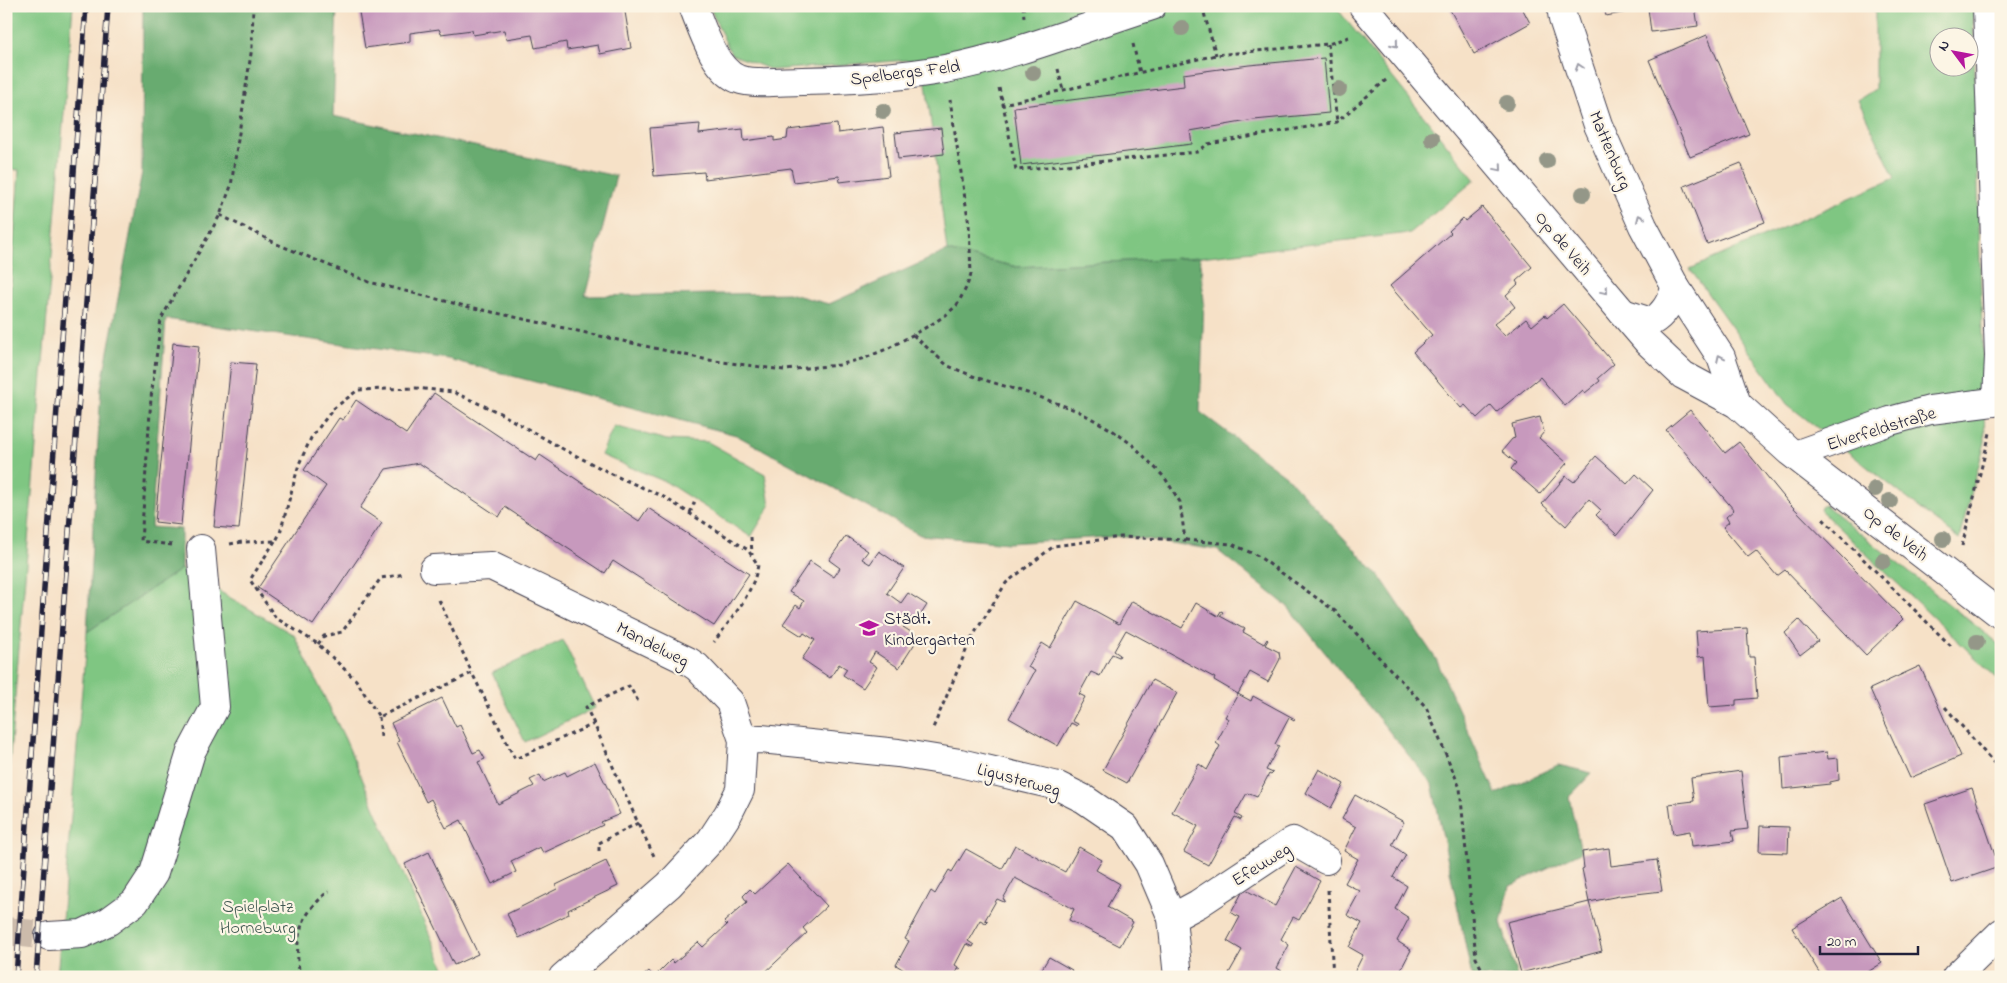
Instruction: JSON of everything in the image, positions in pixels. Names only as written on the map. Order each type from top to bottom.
[{"type":"street","name":"Spelbergs Feld","points":[[692,6],[712,53],[725,69],[737,78],[754,81],[853,80],[944,69],[992,58],[1152,6]]},
{"type":"street","name":"Op de Veih","points":[[1363,6],[1647,341],[1683,375],[1737,404],[1795,455],[2001,615]]},
{"type":"street","name":"Mattenburg","points":[[1561,6],[1563,19],[1598,125],[1643,226],[1676,288],[1721,357],[1737,404]]},
{"type":"street","points":[[1987,6],[1999,401]]},
{"type":"street","points":[[1623,313],[1651,322],[1666,310],[1676,288]]},
{"type":"street","name":"Elverfeldstraße","points":[[1795,455],[1890,421],[1930,410],[1999,401]]},
{"type":"street","points":[[49,936],[82,934],[109,921],[135,902],[154,873],[191,752],[215,707],[201,549]]},
{"type":"street","name":"Mandelweg","points":[[434,569],[491,566],[646,639],[697,667],[730,702],[743,740],[740,790],[728,814],[711,840],[669,885],[563,977]]},
{"type":"street","name":"Ligusterweg","points":[[743,740],[761,739],[921,756],[960,763],[1058,786],[1084,798],[1125,827],[1149,864],[1172,918],[1178,977]]},
{"type":"street","name":"Efeuweg","points":[[1172,918],[1198,904],[1293,841],[1326,860]]},
{"type":"street","points":[[1956,977],[2001,933]]},
{"type":"path","points":[[201,549],[141,541],[151,398],[161,319],[220,215],[231,186],[252,47],[253,6]]},
{"type":"path","points":[[1202,6],[1216,56]]},
{"type":"path","points":[[1381,26],[1328,44],[1216,56],[1003,104],[1016,170],[1197,152],[1208,144],[1337,122],[1408,61]]},
{"type":"path","points":[[1328,44],[1337,122]]},
{"type":"path","points":[[220,215],[277,244],[369,282],[465,306],[708,360],[784,370],[839,365],[865,358],[913,336],[946,315],[956,305],[971,274],[969,225],[944,69]]},
{"type":"path","points":[[913,336],[948,366],[978,378],[1078,411],[1119,435],[1155,466],[1165,478],[1180,502],[1185,540]]},
{"type":"path","points":[[381,737],[379,717],[356,680],[318,644],[276,618],[250,580],[280,533],[299,464],[311,438],[333,409],[358,390],[416,388],[454,392],[498,412],[563,450],[662,496],[748,550],[758,565],[756,579],[738,609],[697,667]]},
{"type":"path","points":[[1963,542],[1999,401]]},
{"type":"path","points":[[690,513],[695,501]]},
{"type":"path","name":"Op de Veih","points":[[1817,513],[1952,647]]},
{"type":"path","points":[[751,537],[752,556]]},
{"type":"path","points":[[921,756],[970,639],[1006,584],[1054,546],[1121,537],[1232,544],[1258,556],[1335,612],[1426,707],[1460,788],[1476,958],[1486,977]]},
{"type":"path","points":[[242,542],[276,541]]},
{"type":"path","points":[[318,644],[324,636],[342,632],[381,578],[434,569],[439,605],[515,759],[594,724]]},
{"type":"path","points":[[379,717],[472,674]]},
{"type":"path","points":[[638,702],[629,686],[586,707],[638,823],[669,885]]},
{"type":"path","points":[[1945,707],[1994,763]]},
{"type":"path","points":[[598,851],[599,843],[638,823]]},
{"type":"path","points":[[1326,860],[1333,977]]},
{"type":"path","points":[[300,977],[298,933],[304,917],[318,900],[329,891]]},
{"type":"green space","points":[[13,6],[73,6],[6,803],[6,353],[19,170],[6,169],[6,53]]},
{"type":"green space","points":[[143,6],[337,6],[333,116],[616,176],[585,296],[788,293],[829,304],[947,251],[1017,267],[1200,257],[1204,301],[1200,412],[1286,476],[1381,578],[1436,659],[1496,794],[1558,765],[1592,773],[1569,797],[1581,852],[1510,886],[1501,922],[1517,977],[1472,977],[1432,784],[1287,606],[1217,550],[1124,536],[1008,543],[920,535],[736,435],[448,359],[166,319],[151,527],[181,529],[181,569],[87,632],[101,388],[142,172]]},
{"type":"green space","points":[[709,6],[1335,6],[1475,180],[1410,233],[1200,257],[1017,267],[947,251],[923,59],[772,70],[731,54]]},
{"type":"green space","points":[[1875,6],[1973,6],[1974,28],[1930,28],[1930,78],[1975,78],[1985,442],[1959,539],[1787,404],[1690,269],[1895,178],[1858,100],[1875,89]]},
{"type":"green space","points":[[614,426],[667,440],[708,442],[765,474],[770,506],[751,537],[666,482],[601,455]]},
{"type":"green space","points":[[1825,505],[2001,646],[2001,682],[1820,510]]},
{"type":"green space","name":"Spielplatz Horneburg","points":[[181,569],[294,635],[345,739],[448,977],[57,977],[87,632]]},
{"type":"green space","points":[[563,640],[595,708],[525,742],[492,673]]},
{"type":"building","points":[[358,6],[624,6],[631,48],[600,54],[598,45],[567,50],[566,42],[535,48],[532,35],[506,39],[504,30],[473,35],[472,30],[441,34],[439,29],[410,33],[410,42],[365,48]]},
{"type":"building","points":[[1448,6],[1521,6],[1530,23],[1474,54]]},
{"type":"building","points":[[1604,6],[1695,6],[1698,26],[1651,32],[1648,8],[1606,16]]},
{"type":"building","points":[[1707,35],[1749,134],[1690,157],[1649,60]]},
{"type":"building","points":[[1324,58],[1329,113],[1254,120],[1190,131],[1192,144],[1021,165],[1014,107],[1184,86],[1183,74],[1249,65]]},
{"type":"building","points":[[700,124],[699,134],[743,129],[744,141],[774,137],[774,141],[787,139],[788,130],[837,124],[838,133],[883,127],[889,176],[840,182],[839,176],[794,182],[791,168],[705,179],[704,172],[654,176],[650,128]]},
{"type":"building","points":[[941,128],[944,154],[898,159],[895,133]]},
{"type":"building","points":[[1741,163],[1765,222],[1707,244],[1684,186]]},
{"type":"building","points":[[1482,207],[1532,267],[1516,281],[1518,284],[1506,295],[1515,307],[1494,324],[1505,336],[1526,319],[1532,326],[1545,315],[1547,318],[1563,304],[1614,364],[1598,378],[1600,381],[1585,393],[1583,390],[1565,406],[1540,377],[1497,412],[1491,405],[1477,418],[1465,405],[1461,408],[1413,352],[1432,335],[1390,286],[1451,233],[1449,231],[1463,218],[1465,221]]},
{"type":"building","points":[[173,343],[199,346],[181,525],[155,522]]},
{"type":"building","points":[[231,362],[256,364],[239,529],[214,527]]},
{"type":"building","points":[[434,393],[536,461],[540,455],[639,521],[648,508],[749,574],[714,626],[613,561],[605,573],[505,507],[499,517],[419,463],[386,469],[360,508],[382,523],[313,625],[258,588],[326,486],[304,470],[339,418],[343,420],[356,400],[406,434]]},
{"type":"building","points":[[1690,410],[1725,453],[1739,442],[1788,502],[1903,619],[1866,655],[1785,570],[1777,576],[1756,551],[1748,557],[1723,527],[1729,522],[1726,517],[1734,510],[1666,430]]},
{"type":"building","points":[[1540,417],[1544,432],[1539,438],[1567,463],[1540,494],[1511,469],[1516,463],[1502,451],[1515,438],[1512,424]]},
{"type":"building","points":[[1596,456],[1627,484],[1636,474],[1653,490],[1617,535],[1596,515],[1601,510],[1589,499],[1566,526],[1542,504],[1566,476],[1574,482]]},
{"type":"building","points":[[846,536],[868,551],[862,559],[870,564],[879,551],[904,568],[887,593],[901,603],[908,593],[927,605],[916,622],[910,617],[903,627],[919,637],[899,668],[875,652],[869,662],[877,667],[863,688],[843,675],[847,669],[839,664],[830,678],[802,659],[815,640],[804,633],[802,636],[783,624],[796,605],[800,608],[804,601],[789,592],[810,561],[834,577],[840,568],[829,560]]},
{"type":"building","points":[[1077,601],[1119,624],[1132,601],[1182,628],[1196,603],[1218,616],[1221,611],[1223,612],[1220,616],[1245,628],[1243,632],[1264,644],[1267,639],[1265,645],[1279,652],[1280,659],[1268,682],[1250,672],[1238,694],[1214,680],[1215,678],[1126,630],[1114,651],[1120,655],[1119,657],[1112,654],[1100,676],[1091,672],[1079,694],[1085,697],[1072,721],[1078,724],[1077,726],[1071,723],[1058,746],[1009,718],[1035,671],[1028,667],[1042,643],[1050,648]]},
{"type":"building","points":[[1799,620],[1818,641],[1800,655],[1785,633]]},
{"type":"building","points":[[1747,628],[1749,657],[1754,657],[1757,698],[1736,700],[1736,705],[1709,707],[1705,656],[1698,657],[1696,631]]},
{"type":"building","points":[[1920,666],[1961,756],[1910,778],[1870,689]]},
{"type":"building","points":[[1152,680],[1177,693],[1127,783],[1103,770]]},
{"type":"building","points":[[1238,694],[1251,701],[1253,696],[1295,719],[1294,721],[1289,718],[1275,744],[1279,746],[1266,770],[1273,773],[1269,774],[1257,797],[1247,793],[1235,814],[1242,818],[1241,820],[1235,817],[1208,865],[1184,852],[1198,826],[1172,812],[1199,764],[1207,770],[1220,746],[1216,743],[1229,719],[1225,717]]},
{"type":"building","points":[[442,698],[456,727],[460,725],[473,753],[480,750],[485,759],[478,762],[498,804],[534,786],[530,780],[540,775],[543,782],[565,772],[567,776],[595,762],[620,814],[601,822],[603,825],[543,853],[540,847],[511,861],[516,872],[492,884],[461,820],[446,828],[431,799],[426,802],[397,742],[399,741],[391,723]]},
{"type":"building","points":[[1827,752],[1828,759],[1838,758],[1839,780],[1830,782],[1830,784],[1783,789],[1781,757]]},
{"type":"building","points":[[1319,769],[1344,784],[1331,808],[1306,793]]},
{"type":"building","points":[[1741,771],[1748,829],[1732,831],[1734,841],[1692,846],[1690,831],[1673,834],[1669,804],[1694,801],[1691,778]]},
{"type":"building","points":[[1972,788],[1999,867],[1952,883],[1925,804]]},
{"type":"building","points":[[1355,795],[1404,822],[1392,845],[1406,855],[1393,877],[1407,886],[1395,909],[1409,918],[1397,941],[1411,950],[1399,973],[1406,977],[1352,977],[1363,955],[1349,947],[1362,923],[1347,915],[1360,891],[1345,883],[1358,859],[1344,851],[1356,827],[1342,819]]},
{"type":"building","points":[[1760,826],[1789,827],[1788,853],[1759,852]]},
{"type":"building","points":[[1015,845],[1065,872],[1079,847],[1102,860],[1096,870],[1120,884],[1107,907],[1133,922],[1120,946],[1069,920],[1074,909],[1015,878],[1003,899],[1005,900],[1004,902],[997,899],[985,920],[988,921],[986,923],[980,920],[968,941],[974,945],[973,947],[966,944],[955,965],[961,969],[958,969],[954,977],[900,977],[904,970],[896,965],[909,941],[905,939],[931,891],[935,894],[949,870],[952,872],[966,849],[1002,869]]},
{"type":"building","points":[[1609,848],[1611,866],[1657,860],[1662,891],[1589,902],[1582,869],[1584,868],[1582,852]]},
{"type":"building","points":[[429,852],[478,954],[454,965],[405,864]]},
{"type":"building","points":[[606,861],[618,886],[568,910],[569,914],[519,938],[507,914],[557,889],[556,885]]},
{"type":"building","points":[[788,864],[827,906],[803,928],[807,933],[760,977],[758,975],[756,977],[654,977],[671,960],[674,963],[698,942],[703,947],[727,925],[724,922],[747,902],[743,896],[750,889],[755,894]]},
{"type":"building","points":[[1296,867],[1320,881],[1299,920],[1293,917],[1281,939],[1289,945],[1277,968],[1291,977],[1235,977],[1229,973],[1242,950],[1227,941],[1240,917],[1231,913],[1244,889],[1275,906]]},
{"type":"building","points":[[1842,898],[1882,963],[1860,977],[1822,977],[1792,928]]},
{"type":"building","points":[[1589,902],[1602,951],[1521,973],[1507,922]]},
{"type":"building","points":[[1049,957],[1072,970],[1069,977],[1037,977]]},
{"type":"building","points":[[649,971],[654,977],[642,977]]},
{"type":"tunnel","points":[[6,931],[49,936]]},
{"type":"railway","points":[[16,977],[86,6]]},
{"type":"railway","points":[[36,977],[108,6]]},
{"type":"place","name":"Städt. Kindergarten","points":[[869,628]]}]
